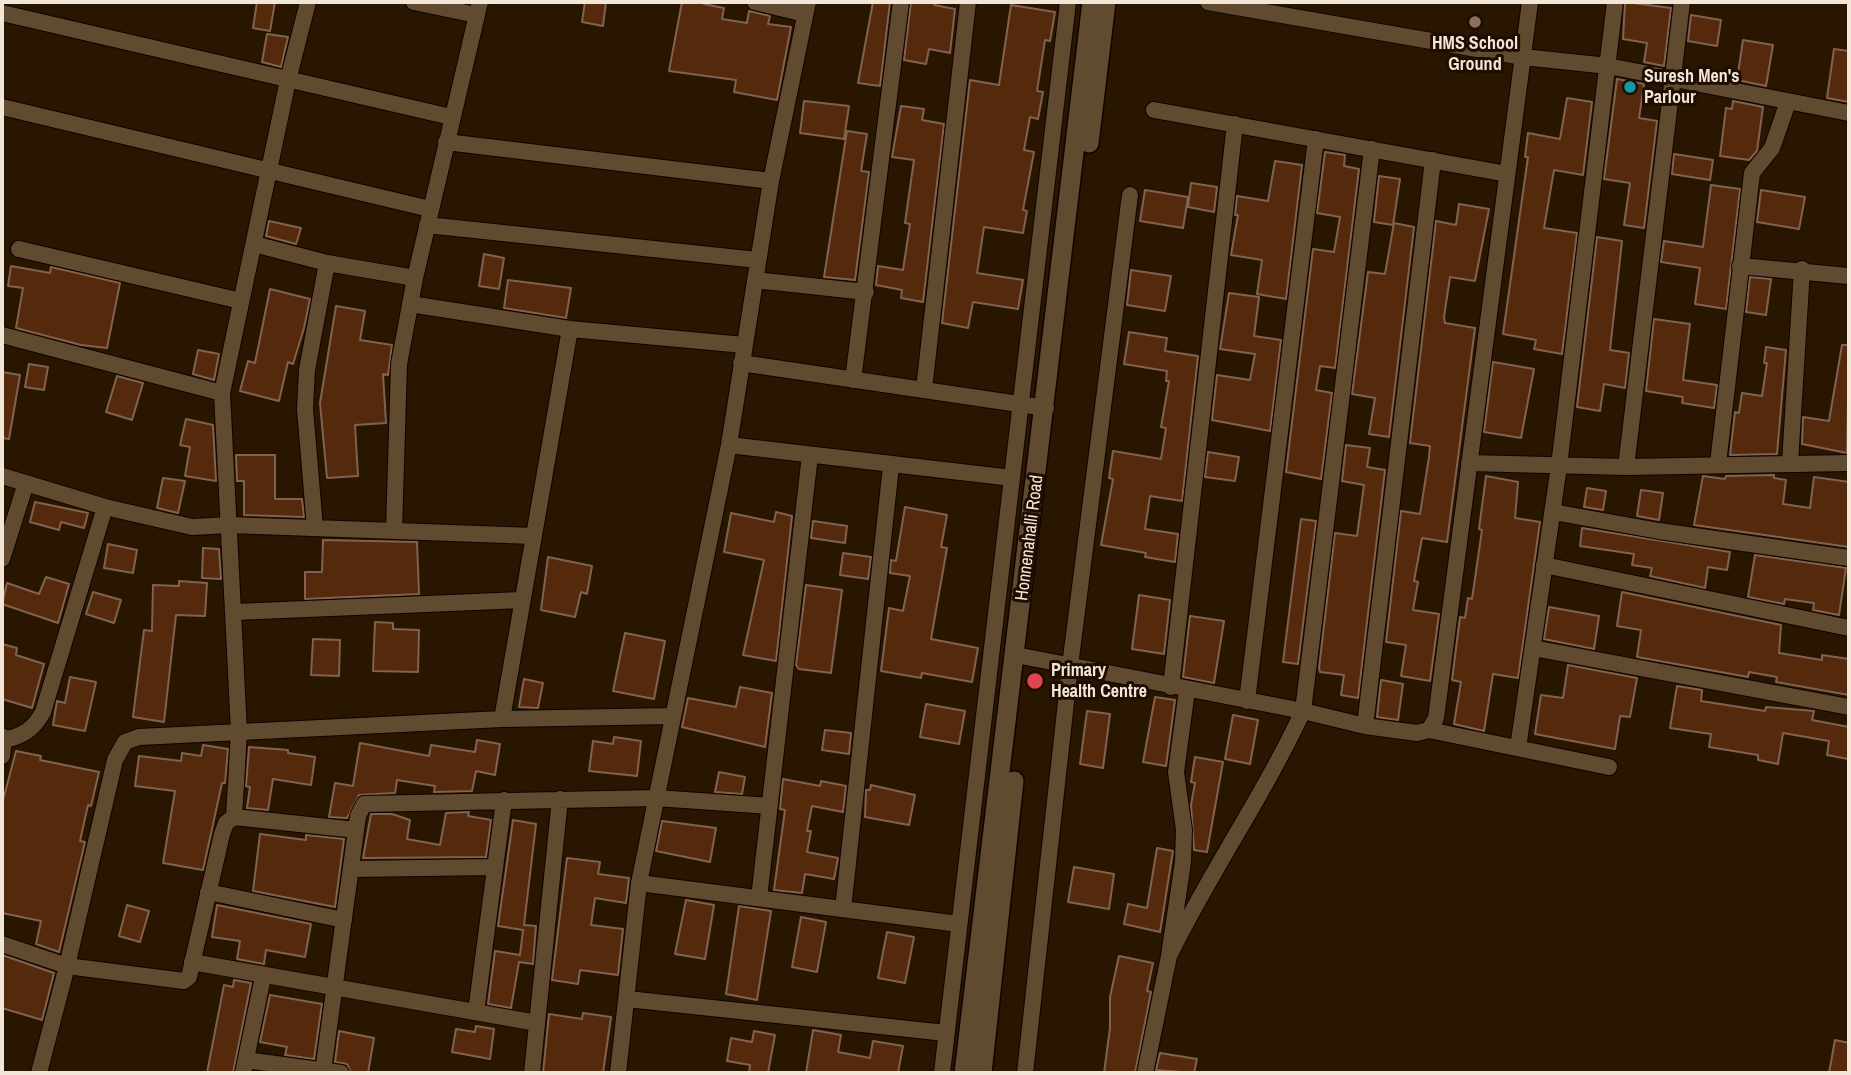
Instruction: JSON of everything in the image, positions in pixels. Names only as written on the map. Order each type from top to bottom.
[{"type":"street","points":[[234,817],[239,732],[222,393],[288,80],[308,2]]},
{"type":"street","points":[[394,531],[397,385],[410,304],[478,8],[415,2]]},
{"type":"street","points":[[618,1073],[639,883],[729,444],[757,260],[806,8],[755,2]]},
{"type":"street","points":[[853,380],[901,2]]},
{"type":"street","points":[[924,389],[968,2]]},
{"type":"street","points":[[942,1073],[1068,2]]},
{"type":"street","name":"Honnenahalli Road","points":[[982,1073],[1046,408],[1092,2]]},
{"type":"street","name":"Honnenahalli Road","points":[[964,1073],[1022,656],[1106,2]]},
{"type":"street","points":[[1208,2],[1522,57],[1608,66],[1849,113]]},
{"type":"street","points":[[1429,730],[1436,718],[1530,2]]},
{"type":"street","points":[[1518,748],[1559,466],[1615,2]]},
{"type":"street","points":[[1626,467],[1682,2]]},
{"type":"street","points":[[2,13],[451,117]]},
{"type":"street","points":[[1718,464],[1752,173],[1772,148],[1788,102]]},
{"type":"street","points":[[2,107],[270,170],[429,217],[757,260]]},
{"type":"street","points":[[1154,110],[1507,174]]},
{"type":"street","points":[[1145,1073],[1170,956],[1183,862],[1184,830],[1176,772],[1179,688],[1235,124]]},
{"type":"street","points":[[1247,701],[1315,139]]},
{"type":"street","points":[[446,142],[771,181]]},
{"type":"street","points":[[1170,956],[1191,912],[1287,746],[1303,710],[1372,149]]},
{"type":"street","points":[[1364,726],[1433,160]]},
{"type":"street","points":[[1025,1073],[1070,666],[1130,195]]},
{"type":"street","points":[[254,244],[327,263],[415,278]]},
{"type":"street","points":[[19,248],[241,301]]},
{"type":"street","points":[[315,528],[305,409],[307,370],[327,263]]},
{"type":"street","points":[[1741,266],[1802,269],[1849,276]]},
{"type":"street","points":[[1790,463],[1802,269]]},
{"type":"street","points":[[755,280],[866,292]]},
{"type":"street","points":[[410,304],[570,329],[744,345]]},
{"type":"street","points":[[502,719],[570,329]]},
{"type":"street","points":[[2,335],[222,393]]},
{"type":"street","points":[[741,363],[1046,408]]},
{"type":"street","points":[[729,444],[891,466],[1012,478]]},
{"type":"street","points":[[759,898],[810,455]]},
{"type":"street","points":[[1469,463],[1626,467],[1849,463]]},
{"type":"street","points":[[843,909],[891,466]]},
{"type":"street","points":[[2,476],[105,507],[192,527],[230,525],[534,536]]},
{"type":"street","points":[[2,559],[26,483]]},
{"type":"street","points":[[3,744],[36,726],[43,712],[105,507]]},
{"type":"street","points":[[1553,512],[1659,531],[1849,558]]},
{"type":"street","points":[[1544,565],[1849,628]]},
{"type":"street","points":[[235,612],[522,600]]},
{"type":"street","points":[[1533,648],[1849,707]]},
{"type":"street","points":[[1022,656],[1303,710],[1364,726],[1417,733],[1429,730],[1609,767]]},
{"type":"street","points":[[39,1073],[116,760],[125,742],[139,737],[502,719],[673,716]]},
{"type":"street","points":[[323,1071],[356,830],[364,804],[656,798],[769,806]]},
{"type":"street","points":[[532,1073],[560,799]]},
{"type":"street","points":[[476,1012],[503,800]]},
{"type":"street","points":[[2,944],[67,966],[176,982],[189,977],[226,822],[234,817],[356,830]]},
{"type":"street","points":[[351,869],[495,867]]},
{"type":"street","points":[[639,883],[959,924]]},
{"type":"street","points":[[208,892],[344,920]]},
{"type":"street","points":[[192,962],[263,977],[537,1023]]},
{"type":"street","points":[[263,977],[245,1067],[341,1073]]},
{"type":"street","points":[[626,999],[946,1033]]},
{"type":"building","points":[[257,2],[275,2],[270,31],[253,28]]},
{"type":"building","points":[[585,2],[606,2],[603,26],[582,22]]},
{"type":"building","points":[[682,2],[704,2],[724,8],[722,19],[747,23],[749,11],[770,16],[768,24],[791,27],[777,100],[734,92],[736,80],[669,71]]},
{"type":"building","points":[[873,2],[890,2],[880,86],[858,83]]},
{"type":"building","points":[[911,2],[935,2],[934,5],[955,9],[950,53],[929,49],[926,64],[904,60]]},
{"type":"building","points":[[1625,2],[1671,8],[1664,66],[1644,62],[1647,43],[1623,39]]},
{"type":"building","points":[[1011,5],[1055,12],[1050,41],[1045,40],[1037,91],[1043,92],[1038,119],[1030,117],[1024,150],[1034,152],[1023,210],[1027,211],[1023,233],[984,227],[977,273],[1023,280],[1018,309],[973,302],[968,328],[942,323],[970,80],[999,85]]},
{"type":"building","points":[[1691,15],[1721,20],[1717,46],[1688,41]]},
{"type":"building","points":[[267,34],[288,37],[281,67],[262,62]]},
{"type":"building","points":[[1743,40],[1773,45],[1766,86],[1737,80]]},
{"type":"building","points":[[1834,49],[1849,51],[1849,102],[1827,98]]},
{"type":"building","points":[[1617,79],[1644,84],[1639,118],[1657,121],[1644,228],[1624,225],[1630,183],[1604,179]]},
{"type":"building","points":[[1567,98],[1592,102],[1583,175],[1554,170],[1544,228],[1577,233],[1562,354],[1534,349],[1536,340],[1503,334],[1528,157],[1525,157],[1528,133],[1560,139]]},
{"type":"building","points":[[804,101],[849,106],[844,139],[800,133]]},
{"type":"building","points":[[1733,101],[1763,107],[1757,151],[1749,160],[1720,156],[1726,108],[1732,109]]},
{"type":"building","points":[[901,106],[924,109],[922,120],[944,124],[923,302],[901,298],[902,290],[876,285],[878,266],[903,270],[910,224],[905,223],[914,160],[892,157]]},
{"type":"building","points":[[847,131],[867,134],[861,171],[869,172],[855,280],[824,277]]},
{"type":"building","points":[[1325,152],[1345,155],[1344,166],[1359,169],[1335,368],[1320,366],[1316,390],[1332,393],[1321,479],[1286,472],[1313,249],[1334,252],[1340,217],[1317,213]]},
{"type":"building","points":[[1674,154],[1713,160],[1710,180],[1672,174]]},
{"type":"building","points":[[1275,161],[1302,165],[1286,299],[1257,294],[1262,260],[1231,255],[1238,215],[1235,215],[1237,196],[1268,201]]},
{"type":"building","points":[[1379,176],[1400,179],[1393,225],[1374,222]]},
{"type":"building","points":[[1191,183],[1217,187],[1214,212],[1188,207]]},
{"type":"building","points":[[1711,185],[1740,189],[1726,309],[1695,304],[1700,268],[1661,262],[1664,241],[1703,247]]},
{"type":"building","points":[[1145,190],[1188,197],[1183,228],[1140,221]]},
{"type":"building","points":[[1761,190],[1805,197],[1799,229],[1757,222]]},
{"type":"building","points":[[1459,204],[1489,209],[1475,281],[1450,277],[1444,317],[1445,323],[1475,328],[1447,542],[1422,538],[1414,581],[1418,582],[1413,610],[1439,614],[1430,681],[1401,676],[1406,645],[1386,642],[1401,511],[1420,514],[1429,457],[1430,446],[1410,443],[1436,221],[1456,225]]},
{"type":"building","points":[[269,221],[301,228],[296,244],[266,236]]},
{"type":"building","points":[[1394,223],[1414,227],[1389,437],[1369,434],[1375,398],[1352,394],[1368,272],[1385,274]]},
{"type":"building","points":[[1597,237],[1622,241],[1610,350],[1629,353],[1625,388],[1604,384],[1600,411],[1577,407]]},
{"type":"building","points":[[484,254],[504,258],[499,289],[479,286]]},
{"type":"building","points":[[11,266],[50,273],[51,267],[120,283],[107,348],[81,345],[16,328],[23,288],[8,286]]},
{"type":"building","points":[[1131,270],[1171,276],[1165,311],[1127,305]]},
{"type":"building","points":[[1750,277],[1771,279],[1766,315],[1746,312]]},
{"type":"building","points":[[508,280],[571,288],[566,318],[504,308]]},
{"type":"building","points":[[270,289],[310,299],[293,364],[288,362],[279,401],[240,391],[248,361],[255,363]]},
{"type":"building","points":[[1229,293],[1259,297],[1254,336],[1281,340],[1270,431],[1212,420],[1217,375],[1250,380],[1255,354],[1220,349]]},
{"type":"building","points":[[336,306],[365,311],[360,340],[392,345],[388,375],[383,374],[386,423],[355,425],[358,476],[327,478],[320,403]]},
{"type":"building","points":[[1654,319],[1690,324],[1683,380],[1717,385],[1714,408],[1682,403],[1683,397],[1646,391]]},
{"type":"building","points":[[1129,332],[1167,338],[1165,351],[1198,356],[1182,501],[1150,496],[1145,529],[1178,534],[1175,562],[1145,557],[1146,553],[1101,545],[1113,479],[1109,478],[1113,451],[1161,459],[1166,428],[1161,427],[1169,381],[1166,381],[1167,371],[1124,364]]},
{"type":"building","points":[[1842,345],[1849,345],[1847,453],[1802,444],[1803,417],[1829,421]]},
{"type":"building","points":[[1766,347],[1786,350],[1777,454],[1730,455],[1735,412],[1739,413],[1742,393],[1762,396],[1767,363],[1764,363]]},
{"type":"building","points":[[198,350],[219,354],[214,380],[193,374]]},
{"type":"building","points":[[1493,362],[1534,369],[1521,438],[1484,432]]},
{"type":"building","points":[[29,364],[48,367],[44,390],[25,387]]},
{"type":"building","points":[[2,372],[20,375],[9,439],[2,438]]},
{"type":"building","points":[[117,376],[143,383],[132,420],[106,412]]},
{"type":"building","points":[[186,419],[213,425],[216,481],[185,476],[190,447],[180,445]]},
{"type":"building","points":[[1346,445],[1370,448],[1367,467],[1385,470],[1358,698],[1341,695],[1344,675],[1320,672],[1319,668],[1335,533],[1357,536],[1364,485],[1342,481]]},
{"type":"building","points":[[1208,452],[1239,457],[1235,481],[1205,477]]},
{"type":"building","points":[[236,455],[275,455],[275,499],[302,499],[304,517],[244,515],[244,481],[237,481]]},
{"type":"building","points":[[1774,475],[1774,478],[1786,480],[1783,504],[1810,508],[1814,477],[1849,482],[1849,547],[1694,525],[1703,476],[1725,479],[1726,476]]},
{"type":"building","points":[[1486,476],[1518,482],[1515,518],[1540,522],[1518,678],[1493,674],[1484,731],[1454,724],[1461,682],[1452,680],[1460,617],[1465,618],[1468,598],[1472,599],[1482,530],[1479,529]]},
{"type":"building","points":[[163,478],[185,481],[178,513],[157,508]]},
{"type":"building","points":[[1587,488],[1606,491],[1603,510],[1584,507]]},
{"type":"building","points":[[1641,490],[1663,493],[1659,520],[1637,516]]},
{"type":"building","points":[[35,502],[88,513],[84,528],[61,522],[59,530],[30,522]]},
{"type":"building","points":[[905,507],[947,515],[941,547],[947,548],[931,639],[978,648],[972,682],[922,673],[921,678],[881,671],[889,608],[903,611],[910,576],[890,573],[891,560],[896,561]]},
{"type":"building","points":[[776,512],[792,516],[776,661],[743,655],[764,560],[724,552],[731,513],[774,522]]},
{"type":"building","points":[[1301,519],[1316,521],[1298,664],[1283,662]]},
{"type":"building","points":[[813,521],[847,526],[845,543],[811,538]]},
{"type":"building","points":[[1582,528],[1730,552],[1727,570],[1708,567],[1705,588],[1650,576],[1652,568],[1632,565],[1634,554],[1580,546]]},
{"type":"building","points":[[323,540],[417,542],[419,594],[305,599],[305,572],[322,572]]},
{"type":"building","points":[[108,544],[137,550],[133,573],[104,568]]},
{"type":"building","points":[[203,548],[219,549],[221,579],[202,578]]},
{"type":"building","points":[[843,553],[871,557],[868,579],[840,575]]},
{"type":"building","points":[[1755,555],[1846,568],[1839,615],[1813,610],[1814,603],[1785,599],[1784,604],[1748,597]]},
{"type":"building","points":[[548,557],[592,566],[587,594],[581,592],[575,617],[541,610]]},
{"type":"building","points":[[46,577],[69,584],[58,623],[2,604],[7,583],[39,594]]},
{"type":"building","points":[[179,581],[207,583],[205,616],[176,615],[164,722],[133,717],[144,630],[152,631],[153,585],[179,586]]},
{"type":"building","points":[[806,585],[842,590],[831,673],[799,669],[796,665]]},
{"type":"building","points":[[93,592],[121,600],[114,623],[86,614]]},
{"type":"building","points":[[1622,592],[1781,625],[1779,653],[1822,660],[1822,655],[1849,659],[1849,695],[1776,682],[1777,677],[1749,672],[1748,677],[1637,657],[1641,630],[1617,626]]},
{"type":"building","points":[[1139,595],[1170,600],[1164,654],[1132,649]]},
{"type":"building","points":[[1549,607],[1599,616],[1594,649],[1544,639]]},
{"type":"building","points":[[1190,616],[1224,621],[1214,683],[1183,677]]},
{"type":"building","points":[[375,622],[393,623],[393,629],[419,630],[418,672],[373,671]]},
{"type":"building","points":[[625,633],[665,641],[654,699],[613,691]]},
{"type":"building","points":[[313,639],[340,640],[339,676],[311,675]]},
{"type":"building","points":[[2,644],[17,648],[16,655],[44,664],[32,708],[2,699]]},
{"type":"building","points":[[1568,665],[1637,678],[1630,717],[1620,716],[1615,749],[1535,734],[1541,695],[1563,698]]},
{"type":"building","points":[[70,677],[96,682],[85,731],[53,725],[57,701],[65,703]]},
{"type":"building","points":[[524,679],[543,683],[538,708],[519,707]]},
{"type":"building","points":[[1381,680],[1403,684],[1398,720],[1377,717]]},
{"type":"building","points":[[1677,686],[1702,690],[1701,701],[1765,711],[1766,707],[1814,711],[1812,720],[1849,727],[1848,759],[1827,755],[1829,741],[1783,733],[1778,764],[1758,760],[1758,755],[1709,747],[1711,734],[1670,728]]},
{"type":"building","points":[[740,687],[772,693],[765,747],[682,727],[688,698],[736,707]]},
{"type":"building","points":[[1155,697],[1175,700],[1166,766],[1143,762]]},
{"type":"building","points":[[926,704],[965,711],[959,744],[920,737]]},
{"type":"building","points":[[1087,711],[1110,714],[1103,768],[1080,764]]},
{"type":"building","points":[[1233,715],[1258,720],[1250,764],[1225,759]]},
{"type":"building","points":[[825,730],[851,733],[849,754],[822,750]]},
{"type":"building","points":[[614,737],[641,741],[637,776],[589,771],[593,741],[613,744]]},
{"type":"building","points":[[477,740],[500,744],[495,775],[476,771],[472,791],[434,792],[435,786],[397,780],[395,793],[359,795],[347,818],[329,817],[335,783],[353,786],[360,743],[429,756],[431,745],[475,752]]},
{"type":"building","points":[[203,745],[228,749],[225,783],[222,783],[203,870],[163,863],[175,791],[135,786],[139,756],[181,761],[182,753],[201,756]]},
{"type":"building","points":[[249,747],[288,750],[288,753],[315,757],[311,785],[273,779],[268,810],[247,808],[250,787],[246,786]]},
{"type":"building","points":[[16,751],[41,756],[40,760],[99,772],[80,841],[85,842],[59,952],[36,944],[41,921],[2,913],[2,804]]},
{"type":"building","points":[[1195,757],[1223,762],[1207,852],[1194,850],[1191,805],[1195,783],[1191,782]]},
{"type":"building","points":[[719,772],[745,777],[742,794],[715,792]]},
{"type":"building","points":[[783,779],[820,786],[821,781],[846,786],[843,812],[812,806],[807,831],[811,831],[807,852],[838,858],[834,879],[805,874],[802,893],[774,890],[785,810],[780,809]]},
{"type":"building","points":[[871,785],[915,795],[909,825],[865,817],[866,790],[870,790]]},
{"type":"building","points":[[469,812],[468,816],[491,820],[486,857],[363,858],[371,814],[392,814],[410,820],[407,839],[440,845],[446,813]]},
{"type":"building","points":[[513,820],[536,824],[524,925],[536,926],[533,964],[519,962],[511,1008],[488,1004],[495,951],[520,955],[523,930],[498,926]]},
{"type":"building","points":[[662,821],[716,828],[710,862],[656,851]]},
{"type":"building","points":[[260,834],[306,840],[306,835],[344,839],[335,907],[253,891]]},
{"type":"building","points":[[1157,848],[1173,851],[1160,932],[1124,924],[1128,904],[1147,908]]},
{"type":"building","points":[[567,858],[600,862],[598,874],[629,878],[626,903],[595,898],[591,925],[623,929],[618,975],[580,970],[578,984],[552,980]]},
{"type":"building","points":[[1074,867],[1114,874],[1109,909],[1068,902]]},
{"type":"building","points":[[686,900],[714,905],[705,959],[675,954]]},
{"type":"building","points":[[127,905],[149,911],[140,942],[119,936]]},
{"type":"building","points":[[217,905],[311,924],[305,957],[266,950],[264,964],[237,959],[240,941],[212,937]]},
{"type":"building","points":[[739,906],[771,911],[757,1000],[726,994]]},
{"type":"building","points":[[801,917],[826,922],[817,972],[792,967]]},
{"type":"building","points":[[887,932],[914,937],[905,983],[878,978]]},
{"type":"building","points":[[2,955],[54,973],[42,1020],[2,1008]]},
{"type":"building","points":[[1119,956],[1153,963],[1147,991],[1151,992],[1135,1073],[1104,1073],[1110,1028],[1110,997]]},
{"type":"building","points":[[234,980],[251,983],[233,1073],[207,1073],[224,985],[233,987]]},
{"type":"building","points":[[270,995],[322,1004],[314,1059],[285,1055],[287,1047],[260,1042]]},
{"type":"building","points":[[583,1013],[611,1017],[603,1073],[543,1073],[549,1014],[582,1019]]},
{"type":"building","points":[[476,1026],[494,1029],[490,1059],[452,1052],[456,1029],[475,1032]]},
{"type":"building","points":[[813,1030],[841,1035],[838,1052],[870,1058],[873,1041],[903,1046],[898,1073],[806,1073]]},
{"type":"building","points":[[339,1031],[374,1038],[368,1073],[351,1073],[347,1064],[335,1062]]},
{"type":"building","points":[[754,1031],[775,1035],[768,1073],[749,1073],[750,1065],[727,1061],[731,1038],[752,1042]]},
{"type":"building","points":[[1835,1040],[1849,1043],[1849,1073],[1829,1073]]},
{"type":"building","points":[[1160,1053],[1197,1059],[1194,1073],[1156,1070]]},
{"type":"place","name":"HMS School Ground","points":[[1475,22]]},
{"type":"place","name":"Suresh Men's Parlour","points":[[1630,87]]},
{"type":"place","name":"Primary Health Centre","points":[[1035,681]]}]
